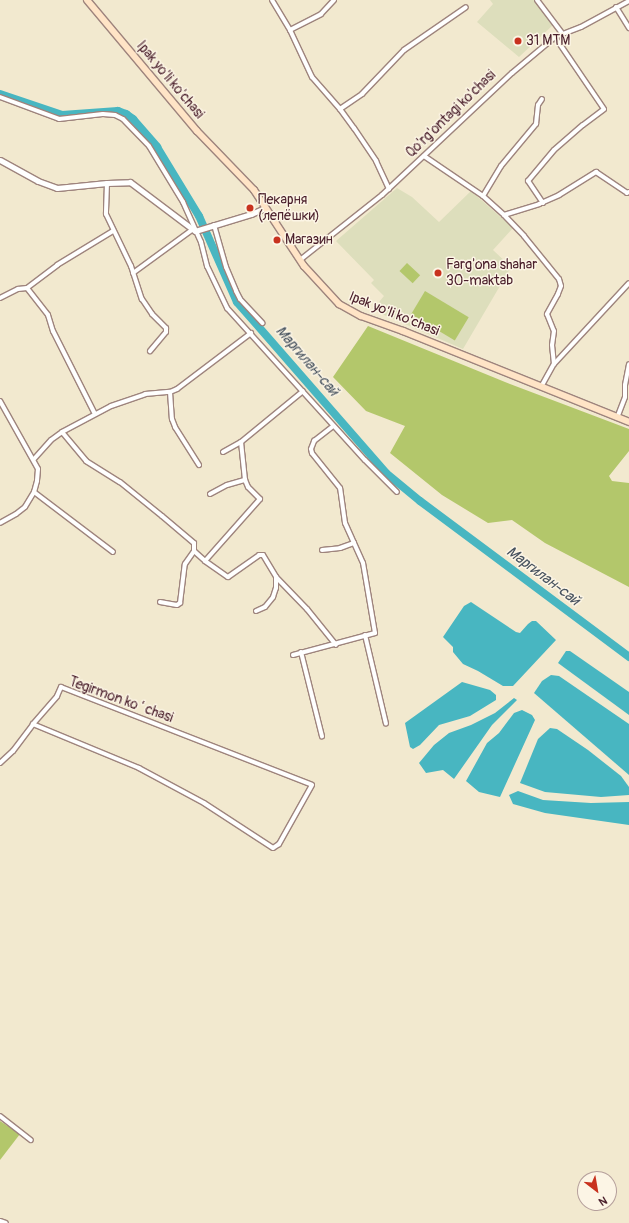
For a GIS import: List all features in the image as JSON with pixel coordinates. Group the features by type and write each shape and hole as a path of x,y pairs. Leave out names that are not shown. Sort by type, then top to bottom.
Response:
{"main road":[{"name":"Ipak yo'li ko'chasi","path":"87,0 202,136 254,190 300,260 314,278 339,304 350,310 629,422"}],"street":[{"path":"272,0 290,30 312,77 340,109 376,161 389,189"},
{"path":"290,30 321,14 334,0"},
{"path":"537,0 562,33"},
{"name":"Qo'rg'ontagi ko'chasi","path":"300,260 389,189 512,72 555,37 562,33 581,27 616,7 629,2"},
{"path":"340,109 362,94 404,50 466,7"},
{"path":"616,7 629,28"},
{"path":"543,202 528,181 554,150 604,109 555,37"},
{"path":"0,97 59,119 103,114 123,119 149,146 183,202 201,242 210,272 228,308 334,426 397,492"},
{"path":"483,196 501,166 536,124 538,106 542,99"},
{"path":"424,156 483,196 504,215 559,279 561,286 547,314 554,332 552,344 554,364"},
{"path":"0,160 38,181 57,188 130,182 195,230"},
{"path":"504,215 559,196 596,172 627,193 629,192"},
{"path":"106,183 106,214 113,231 133,273 142,299 152,314 166,328 166,332 150,351"},
{"path":"133,273 195,230 251,214 265,208"},
{"path":"214,225 226,267 236,291 240,299 262,323"},
{"path":"0,298 18,289 27,288 57,265 113,231"},
{"path":"541,387 554,364 629,283"},
{"path":"27,288 48,315 53,331 95,414"},
{"path":"34,459 51,440 62,432 95,414 129,398 145,394 170,392 251,333"},
{"path":"617,418 625,396 625,385 629,364"},
{"path":"223,452 241,442 303,391"},
{"path":"170,392 172,419 175,427 199,465"},
{"path":"0,401 34,459 38,469 38,481 26,507 0,523"},
{"path":"293,655 336,645 375,633 363,563 345,523 340,488 312,453 311,449 314,441 334,426"},
{"path":"62,432 86,461 120,482 194,543 194,551 185,564 180,603 177,605 160,602"},
{"path":"205,561 231,530 259,502 259,497 248,486 245,480 241,442"},
{"path":"210,494 227,485 245,480"},
{"path":"34,492 113,552"},
{"path":"322,550 340,548 354,543"},
{"path":"194,551 205,561 228,577 259,555 263,555 276,577 307,608 336,645"},
{"path":"256,611 265,607 273,597 276,588 276,577"},
{"path":"365,635 386,724"},
{"path":"301,652 322,736"},
{"name":"Tegirmon koʻchasi","path":"62,687 312,785 279,844 273,848 204,803 139,768 32,724 57,696 62,687"},
{"path":"0,763 13,751 32,724"},
{"path":"0,1116 31,1140"},
{"path":"0,1221 6,1223"}],"shaded area":[{"name":"31 MTM","path":"490,0 534,0 553,25 519,57 477,22 493,4"},
{"name":"Farg'ona shahar 30-maktab","path":"397,188 412,197 439,222 471,191 513,228 493,250 511,267 463,349 377,312 381,304 379,302 384,296 371,283 374,280 336,241"}],"green space":[{"path":"407,263 420,275 413,283 399,271"},
{"path":"425,291 469,317 455,340 411,314"},
{"path":"368,326 505,382 629,429 629,451 609,476 612,481 629,483 629,587 545,543 512,520 488,523 442,495 390,453 405,426 366,411 333,377"},
{"path":"0,1121 20,1134 0,1160"}],"water":[{"path":"471,602 516,632 520,633 532,621 536,621 556,640 513,686 503,686 463,664 453,652 453,647 443,637 464,606"},
{"path":"566,651 570,651 629,692 629,715 558,663"},
{"path":"551,675 559,676 629,724 629,775 534,693 542,681"},
{"path":"462,682 490,690 496,695 496,700 470,716 439,725 420,745 413,749 410,747 405,723"},
{"path":"514,698 517,700 492,725 454,779 443,770 426,773 419,763 434,745 449,733 471,725 495,713"},
{"path":"522,710 532,715 535,720 500,797 479,792 466,781 487,743 499,733 514,713"},
{"path":"550,728 557,729 588,750 621,776 629,787 629,795 601,797 545,792 520,783 538,739"},
{"path":"518,791 543,800 591,803 629,802 629,825 545,813 513,804 509,795"}],"waterway":[{"name":"Маргилан-сай","path":"0,94 62,115 118,111 133,119 157,147 199,216 237,302 386,473 420,501 629,657"}],"place":[{"name":"31 MTM","path":"518,41"},
{"name":"Пекарня (лепёшки)","path":"250,208"},
{"name":"Магазин","path":"277,240"},
{"name":"Farg'ona shahar 30-maktab","path":"438,273"}]}
